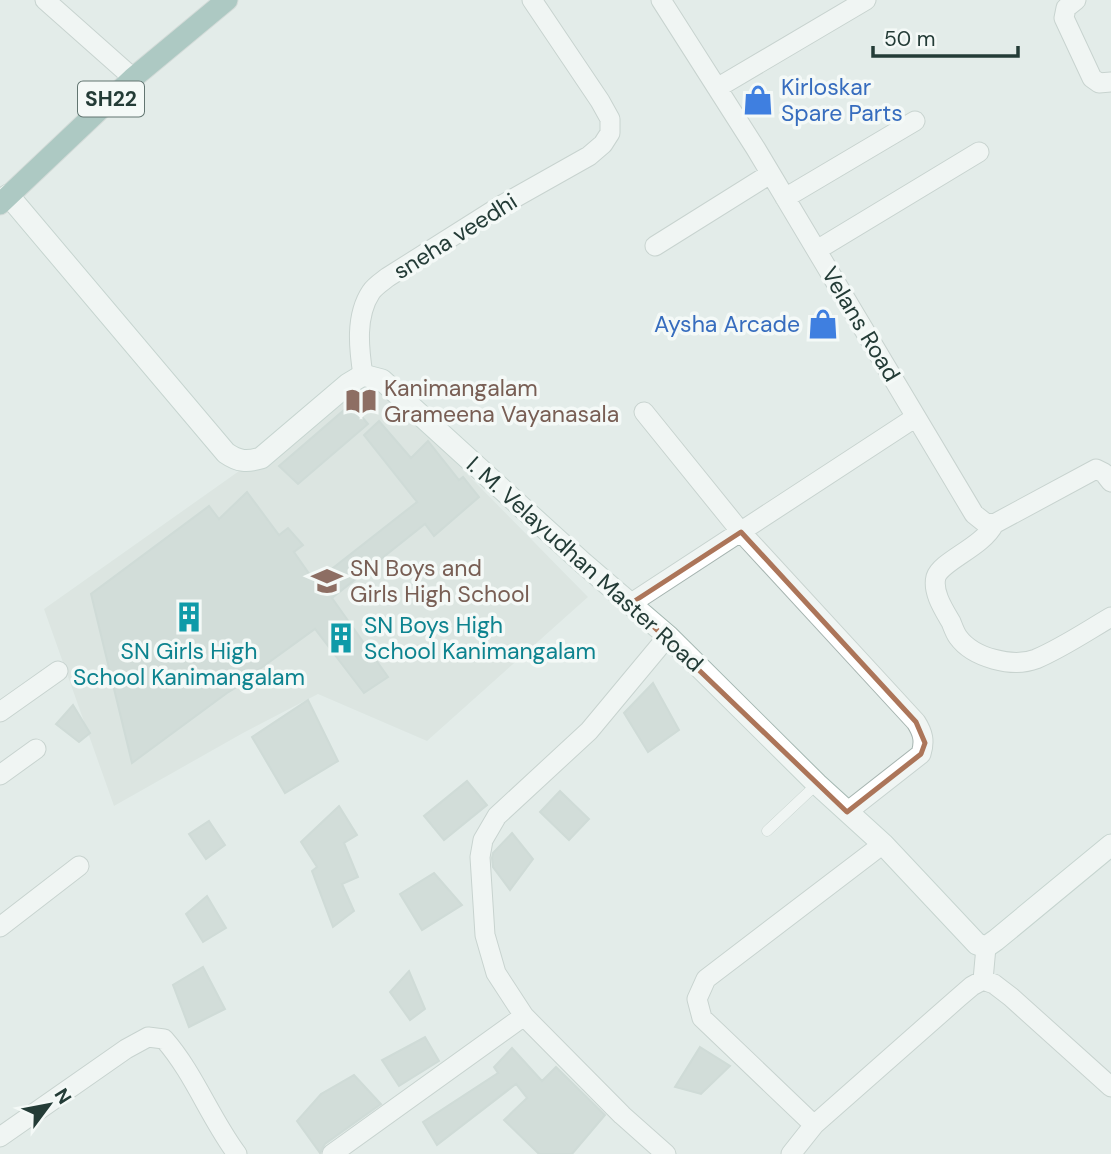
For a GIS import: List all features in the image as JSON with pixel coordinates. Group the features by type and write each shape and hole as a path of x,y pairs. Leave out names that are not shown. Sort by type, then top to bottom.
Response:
{"main road":[{"name":"SH22","path":"4,199 133,78 227,0"}],"street":[{"path":"45,0 133,78"},
{"name":"sneha veedhi","path":"363,375 358,344 364,310 371,292 388,277 502,205 589,156 603,144 610,133 610,119 600,101 532,0"},
{"path":"717,88 866,0"},
{"path":"1076,0 1066,8 1064,18 1092,78 1099,83 1111,82"},
{"name":"Velans Road","path":"666,2 974,514 984,523 995,524"},
{"path":"785,198 915,121"},
{"path":"817,250 979,152"},
{"path":"655,246 770,174"},
{"path":"4,199 226,453 237,461 261,458 348,384 363,375"},
{"name":"I. M. Velayudhan Master Road","path":"363,375 382,380 668,636 817,784 883,844 977,944 986,947"},
{"path":"645,412 741,532 922,731 925,743 921,754 847,811"},
{"path":"630,604 916,417"},
{"path":"1111,482 1104,472 1096,469 995,524 989,535 941,568 936,578 936,592 959,638 971,649 988,657 1015,663 1035,659 1111,617"},
{"path":"666,1154 622,1115 524,1016 496,973 485,935 480,857 483,840 497,816 589,731 668,636"},
{"path":"0,712 58,671"},
{"path":"0,775 36,749"},
{"path":"814,1125 702,1018 697,999 706,979 883,844"},
{"path":"791,1154 814,1125 958,998 983,980 986,947 1111,845"},
{"path":"0,927 79,866"},
{"path":"983,980 1011,996 1111,1087"},
{"path":"332,1154 524,1016"},
{"path":"2,1147 126,1049 148,1037 164,1039 175,1052 237,1154"}],"lane":[{"path":"767,831 817,784"}],"highlighted area":[{"path":"741,532 916,722 925,743 921,754 847,812 630,604"}],"shaded area":[{"name":"SN Boys and Girls High School","path":"372,377 588,597 427,741 318,694 114,806 44,609"}],"building":[{"path":"351,404 368,424 298,484 279,466"},
{"path":"379,421 411,458 428,441 459,480 463,477 479,497 434,536 425,524 332,598 388,677 364,693 315,629 257,671 258,674 227,693 132,763 91,594 209,506 219,519 247,492 279,535 288,528 303,545 294,552 315,582 417,502 364,435"},
{"path":"653,683 679,730 648,752 624,713"},
{"path":"308,700 338,761 285,793 252,737"},
{"path":"73,705 90,733 79,742 56,724"},
{"path":"467,781 487,805 444,840 424,816"},
{"path":"560,791 589,819 569,840 540,812"},
{"path":"339,806 357,835 344,843 358,877 342,884 354,911 333,927 312,871 317,867 301,842"},
{"path":"209,821 225,845 206,859 189,834"},
{"path":"512,833 533,859 510,890 493,867 492,858 493,853"},
{"path":"434,873 462,905 422,930 400,894"},
{"path":"207,896 226,928 203,942 186,914"},
{"path":"203,967 225,1009 189,1027 173,985"},
{"path":"409,971 425,1009 410,1020 390,992"},
{"path":"425,1037 439,1061 399,1086 382,1060"},
{"path":"700,1047 730,1066 701,1094 675,1087"},
{"path":"512,1048 542,1081 556,1067 605,1115 572,1154 539,1154 504,1120 527,1098 516,1084 437,1145 423,1122 498,1073 494,1067"},
{"path":"354,1075 381,1104 325,1144 320,1153 297,1121 321,1094"}],"place":[{"name":"Kirloskar Spare Parts","path":"758,100"},
{"name":"Aysha Arcade","path":"823,324"},
{"name":"Kanimangalam Grameena Vayanasala","path":"361,401"},
{"name":"SN Boys and Girls High School","path":"327,581"},
{"name":"SN Girls High School Kanimangalam","path":"189,617"},
{"name":"SN Boys High School Kanimangalam","path":"341,638"}]}
